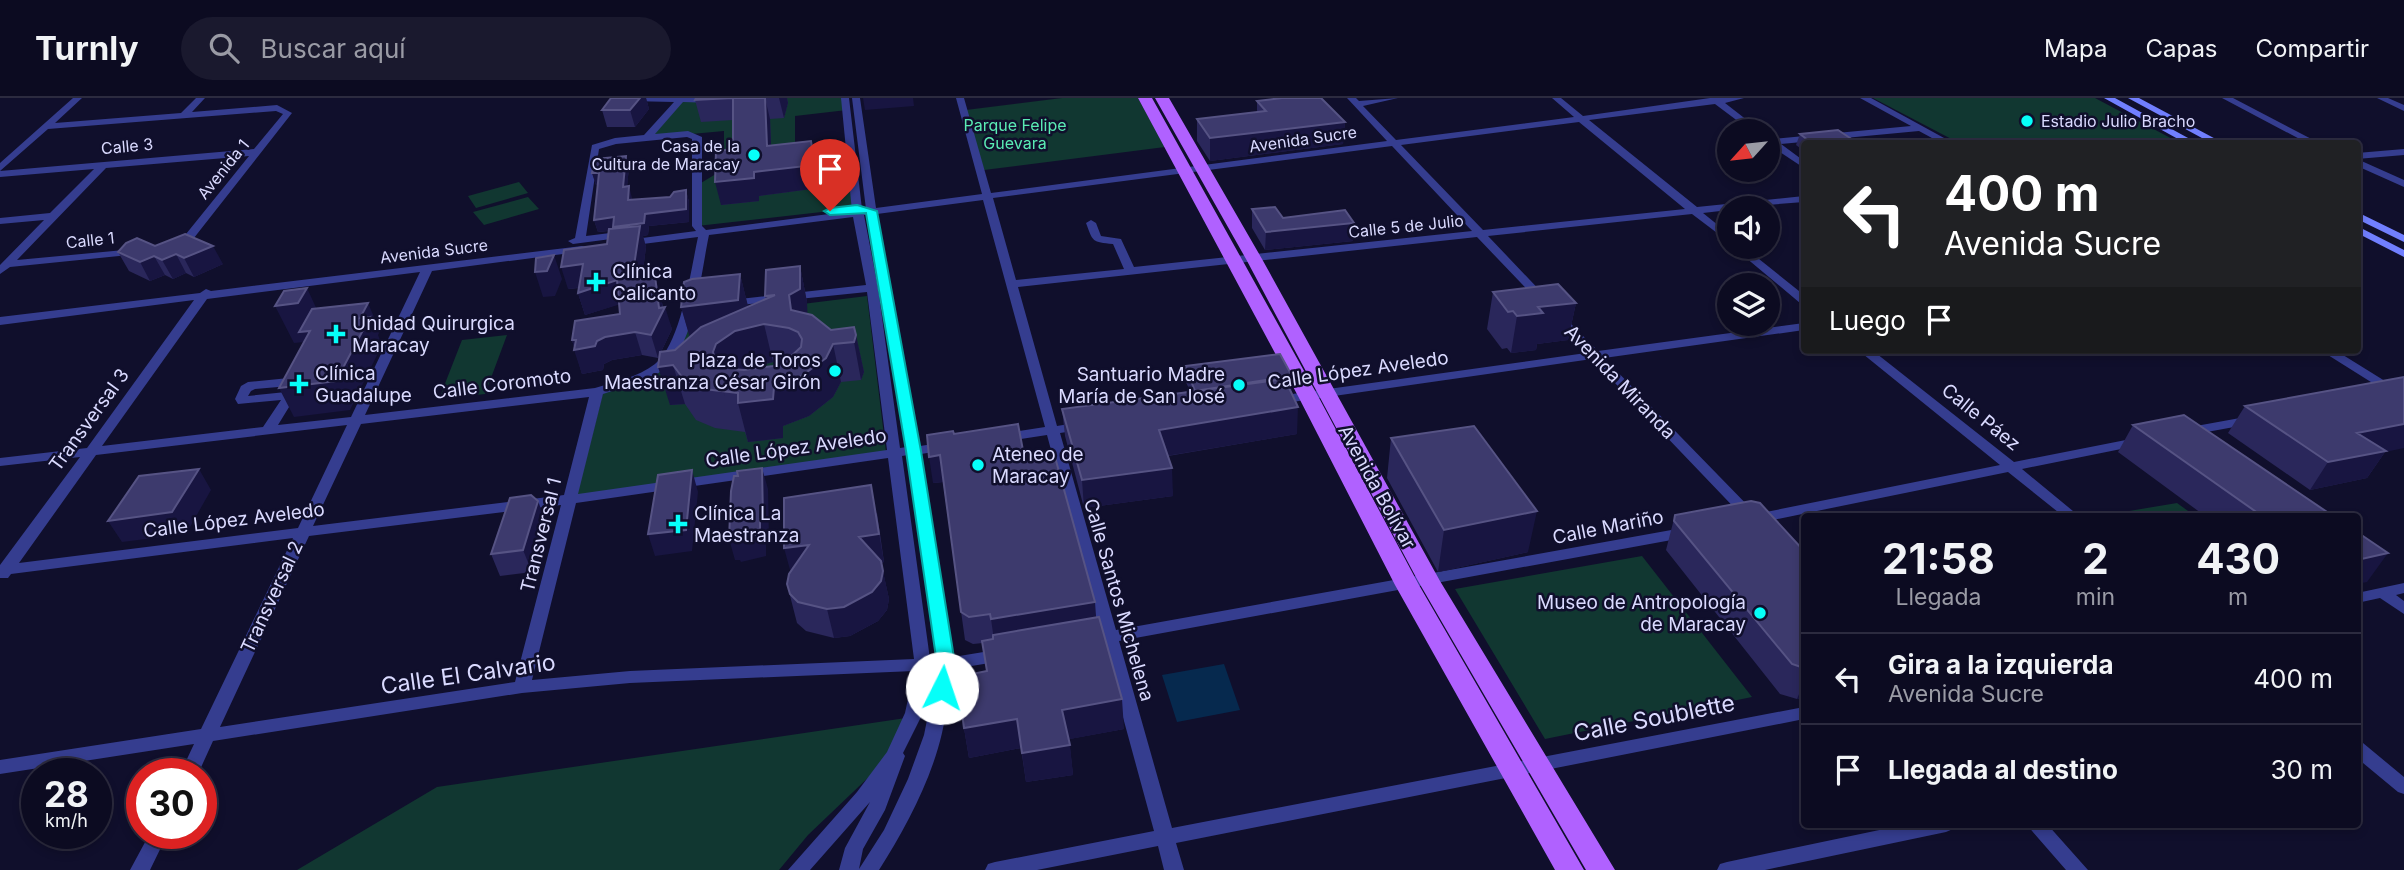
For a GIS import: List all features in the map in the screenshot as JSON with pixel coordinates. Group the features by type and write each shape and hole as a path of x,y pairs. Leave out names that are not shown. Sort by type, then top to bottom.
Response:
{"main road":[{"name":"Avenida Bolívar","path":"1145,98 1183,172 1243,260"},
{"name":"Avenida Bolívar","path":"1162,98 1202,169 1243,260 1418,583 1525,767 1601,870"},
{"name":"Avenida Bolívar","path":"1525,767 1570,870"}],"street":[{"path":"0,168 78,98"},
{"path":"45,127 184,115 201,98"},
{"path":"629,98 723,100"},
{"path":"845,98 923,665 914,712 887,785 853,848 849,870"},
{"path":"856,98 862,211 914,451 946,664 933,735 917,779 891,835 868,870"},
{"name":"Calle Santos Michelena","path":"960,98 1174,870"},
{"path":"1354,101 1394,98"},
{"path":"1556,98 1717,229"},
{"name":"Avenida Sucre","path":"0,312 428,268 700,230 1183,172 1715,99 1740,98"},
{"path":"1864,98 1944,140"},
{"path":"2108,98 2187,140"},
{"path":"2132,98 2213,140"},
{"path":"2226,98 2309,140"},
{"path":"2381,98 2404,108"},
{"path":"580,240 595,147 615,141 647,138 682,99"},
{"path":"1715,99 1742,119"},
{"name":"Avenida Miranda","path":"1354,101 1752,523 2010,467"},
{"name":"Avenida 1","path":"176,245 186,241 288,113 277,108 184,115"},
{"path":"1780,139 1922,128"},
{"name":"Calle Coromoto","path":"0,462 597,392 641,376 674,353 687,308 700,230 696,137 688,134 647,138"},
{"path":"1780,147 1801,163"},
{"name":"Calle 3","path":"0,174 257,152"},
{"path":"2361,156 2404,152"},
{"path":"4,268 104,164"},
{"path":"2361,164 2404,184"},
{"name":"Calle 5 de Julio","path":"1011,284 1801,198"},
{"path":"0,221 53,216"},
{"path":"2361,217 2403,238"},
{"path":"1091,223 1097,239 1117,241 1130,272"},
{"name":"Avenida Sucre","path":"0,321 580,240 700,230"},
{"path":"2361,231 2404,254"},
{"name":"Calle 1","path":"4,268 155,250 176,245"},
{"path":"1753,259 1801,299"},
{"name":"Transversal 2","path":"197,758 428,268"},
{"path":"713,305 872,288"},
{"name":"Transversal 3","path":"2,573 206,291"},
{"path":"687,308 700,306"},
{"name":"Calle López Aveledo","path":"1268,402 1801,326"},
{"name":"Calle Páez","path":"1869,354 2068,513"},
{"path":"2333,354 2401,393"},
{"name":"Transversal 1","path":"522,687 597,392"},
{"path":"2373,398 2401,393"},
{"path":"267,432 291,395"},
{"path":"2010,467 2268,417"},
{"path":"989,440 1093,425"},
{"name":"Calle López Aveledo","path":"2,573 303,531 570,499 964,443"},
{"name":"Calle Mariño","path":"1069,644 1418,583 1699,529"},
{"path":"2361,597 2404,589"},
{"path":"2382,593 2404,609"},
{"path":"946,664 1014,653"},
{"name":"Calle El Calvario","path":"0,767 522,687 630,677 946,664"},
{"name":"Calle Soublette","path":"995,870 1801,714"},
{"path":"798,870 873,783 900,744"},
{"path":"2361,751 2404,787"},
{"path":"1727,870 1927,828"},
{"path":"2039,828 2078,870"},
{"path":"810,870 818,848"},
{"path":"140,870 151,849"}],"green space":[{"path":"614,98 845,98 847,110 795,116 795,163 851,158 857,208 697,226 696,186 724,169 724,131 648,138 678,101"},
{"name":"Parque Felipe Guevara","path":"1062,98 1138,98 1165,147 984,170 966,110"},
{"name":"Estadio Julio Bracho","path":"1873,98 2095,98 2174,140 1953,140"},
{"path":"519,182 528,193 476,208 468,196"},
{"path":"528,197 539,209 484,225 473,212"},
{"path":"867,296 886,452 577,495 603,393 666,366 689,318"},
{"path":"507,335 485,394 439,399 462,340"},
{"path":"2177,503 2191,513 2117,513"},
{"path":"1642,556 1752,697 1545,739 1455,589"},
{"path":"906,718 896,751 808,835 779,870 297,870 437,787"}],"water":[{"path":"1224,664 1240,710 1177,722 1162,675"}],"building":[{"path":"611,98 640,98 630,110 602,110"},
{"path":"696,98 733,98 695,100"},
{"path":"733,98 765,98 767,146 811,141 815,165 754,172 754,178 715,182 716,151 733,149"},
{"path":"1321,98 1345,122 1210,138 1197,119 1266,111 1257,101"},
{"path":"1838,130 1853,140 1808,140 1800,134"},
{"path":"626,156 623,187 629,186 628,200 670,197 674,192 686,190 686,209 645,214 644,223 613,227 614,217 594,220 599,173 592,173 595,159"},
{"path":"1275,207 1283,218 1345,210 1354,223 1266,232 1252,209"},
{"path":"640,226 632,279 655,276 659,308 665,307 651,335 635,332 605,337 597,341 595,346 574,350 576,340 572,340 575,321 620,314 617,280 578,293 583,264 561,267 564,250 607,244 609,229"},
{"path":"185,234 213,246 184,258 176,254 162,260 154,256 140,262 118,252 126,243 137,238 155,246"},
{"path":"554,255 547,271 535,272 536,258"},
{"path":"800,266 800,289 789,295 791,310 812,315 831,330 854,327 854,342 833,344 826,358 800,377 774,387 773,399 738,403 738,393 704,389 685,381 673,365 658,367 660,352 675,350 701,327 775,295 765,296 766,270","holes":["764,324 798,332 802,339 801,347 786,361 773,366 744,370 731,369 715,359 713,352 716,344 735,331"]},
{"path":"740,274 738,300 681,307 684,282"},
{"path":"1558,284 1576,303 1538,307 1543,313 1517,316 1513,311 1508,312 1493,292"},
{"path":"307,288 298,303 275,306 284,291"},
{"path":"368,303 360,318 370,317 336,381 279,388 310,331 299,332 312,309"},
{"path":"1280,354 1292,376 1195,391 1185,366"},
{"path":"2404,377 2404,424 2357,433 2386,451 2328,462 2245,406"},
{"path":"1285,379 1298,407 1159,430 1172,468 1082,480 1062,409"},
{"path":"2184,415 2329,513 2258,513 2133,425"},
{"path":"1018,424 1025,461 1055,457 1095,602 991,619 990,614 969,617 961,612 940,455 929,457 927,435 953,431 954,434"},
{"path":"1474,426 1537,511 1444,530 1391,438"},
{"path":"762,468 763,519 760,519 760,534 729,539 734,476 738,476 737,471"},
{"path":"199,469 172,512 108,521 139,476"},
{"path":"692,470 686,530 648,534 658,475"},
{"path":"871,485 879,534 859,537 881,561 881,581 872,592 844,607 827,609 798,602 790,594 787,584 789,574 809,545 784,548 784,498"},
{"path":"531,495 538,501 523,550 491,554 510,498"},
{"path":"1751,501 1760,503 1801,548 1801,667 1792,664 1674,521 1675,515"},
{"path":"2361,535 2388,553 2361,559"},
{"path":"1099,617 1122,699 1062,710 1070,745 1022,753 1017,719 964,728 957,677 987,671 982,641 993,639 993,635"}],"place":[{"name":"Estadio Julio Bracho","path":"2027,121"},
{"name":"Casa de la Cultura de Maracay","path":"754,155"},
{"name":"Clínica Calicanto","path":"596,282"},
{"name":"Unidad Quirurgica Maracay","path":"336,334"},
{"name":"Plaza de Toros Maestranza César Girón","path":"835,371"},
{"name":"Clínica Guadalupe","path":"299,384"},
{"name":"Santuario Madre María de San José","path":"1239,385"},
{"name":"Ateneo de Maracay","path":"978,465"},
{"name":"Clínica La Maestranza","path":"678,524"},
{"name":"Museo de Antropología de Maracay","path":"1760,613"}],"route":[{"path":"830,211 857,208 871,211 914,451 946,664 942,688"}]}
